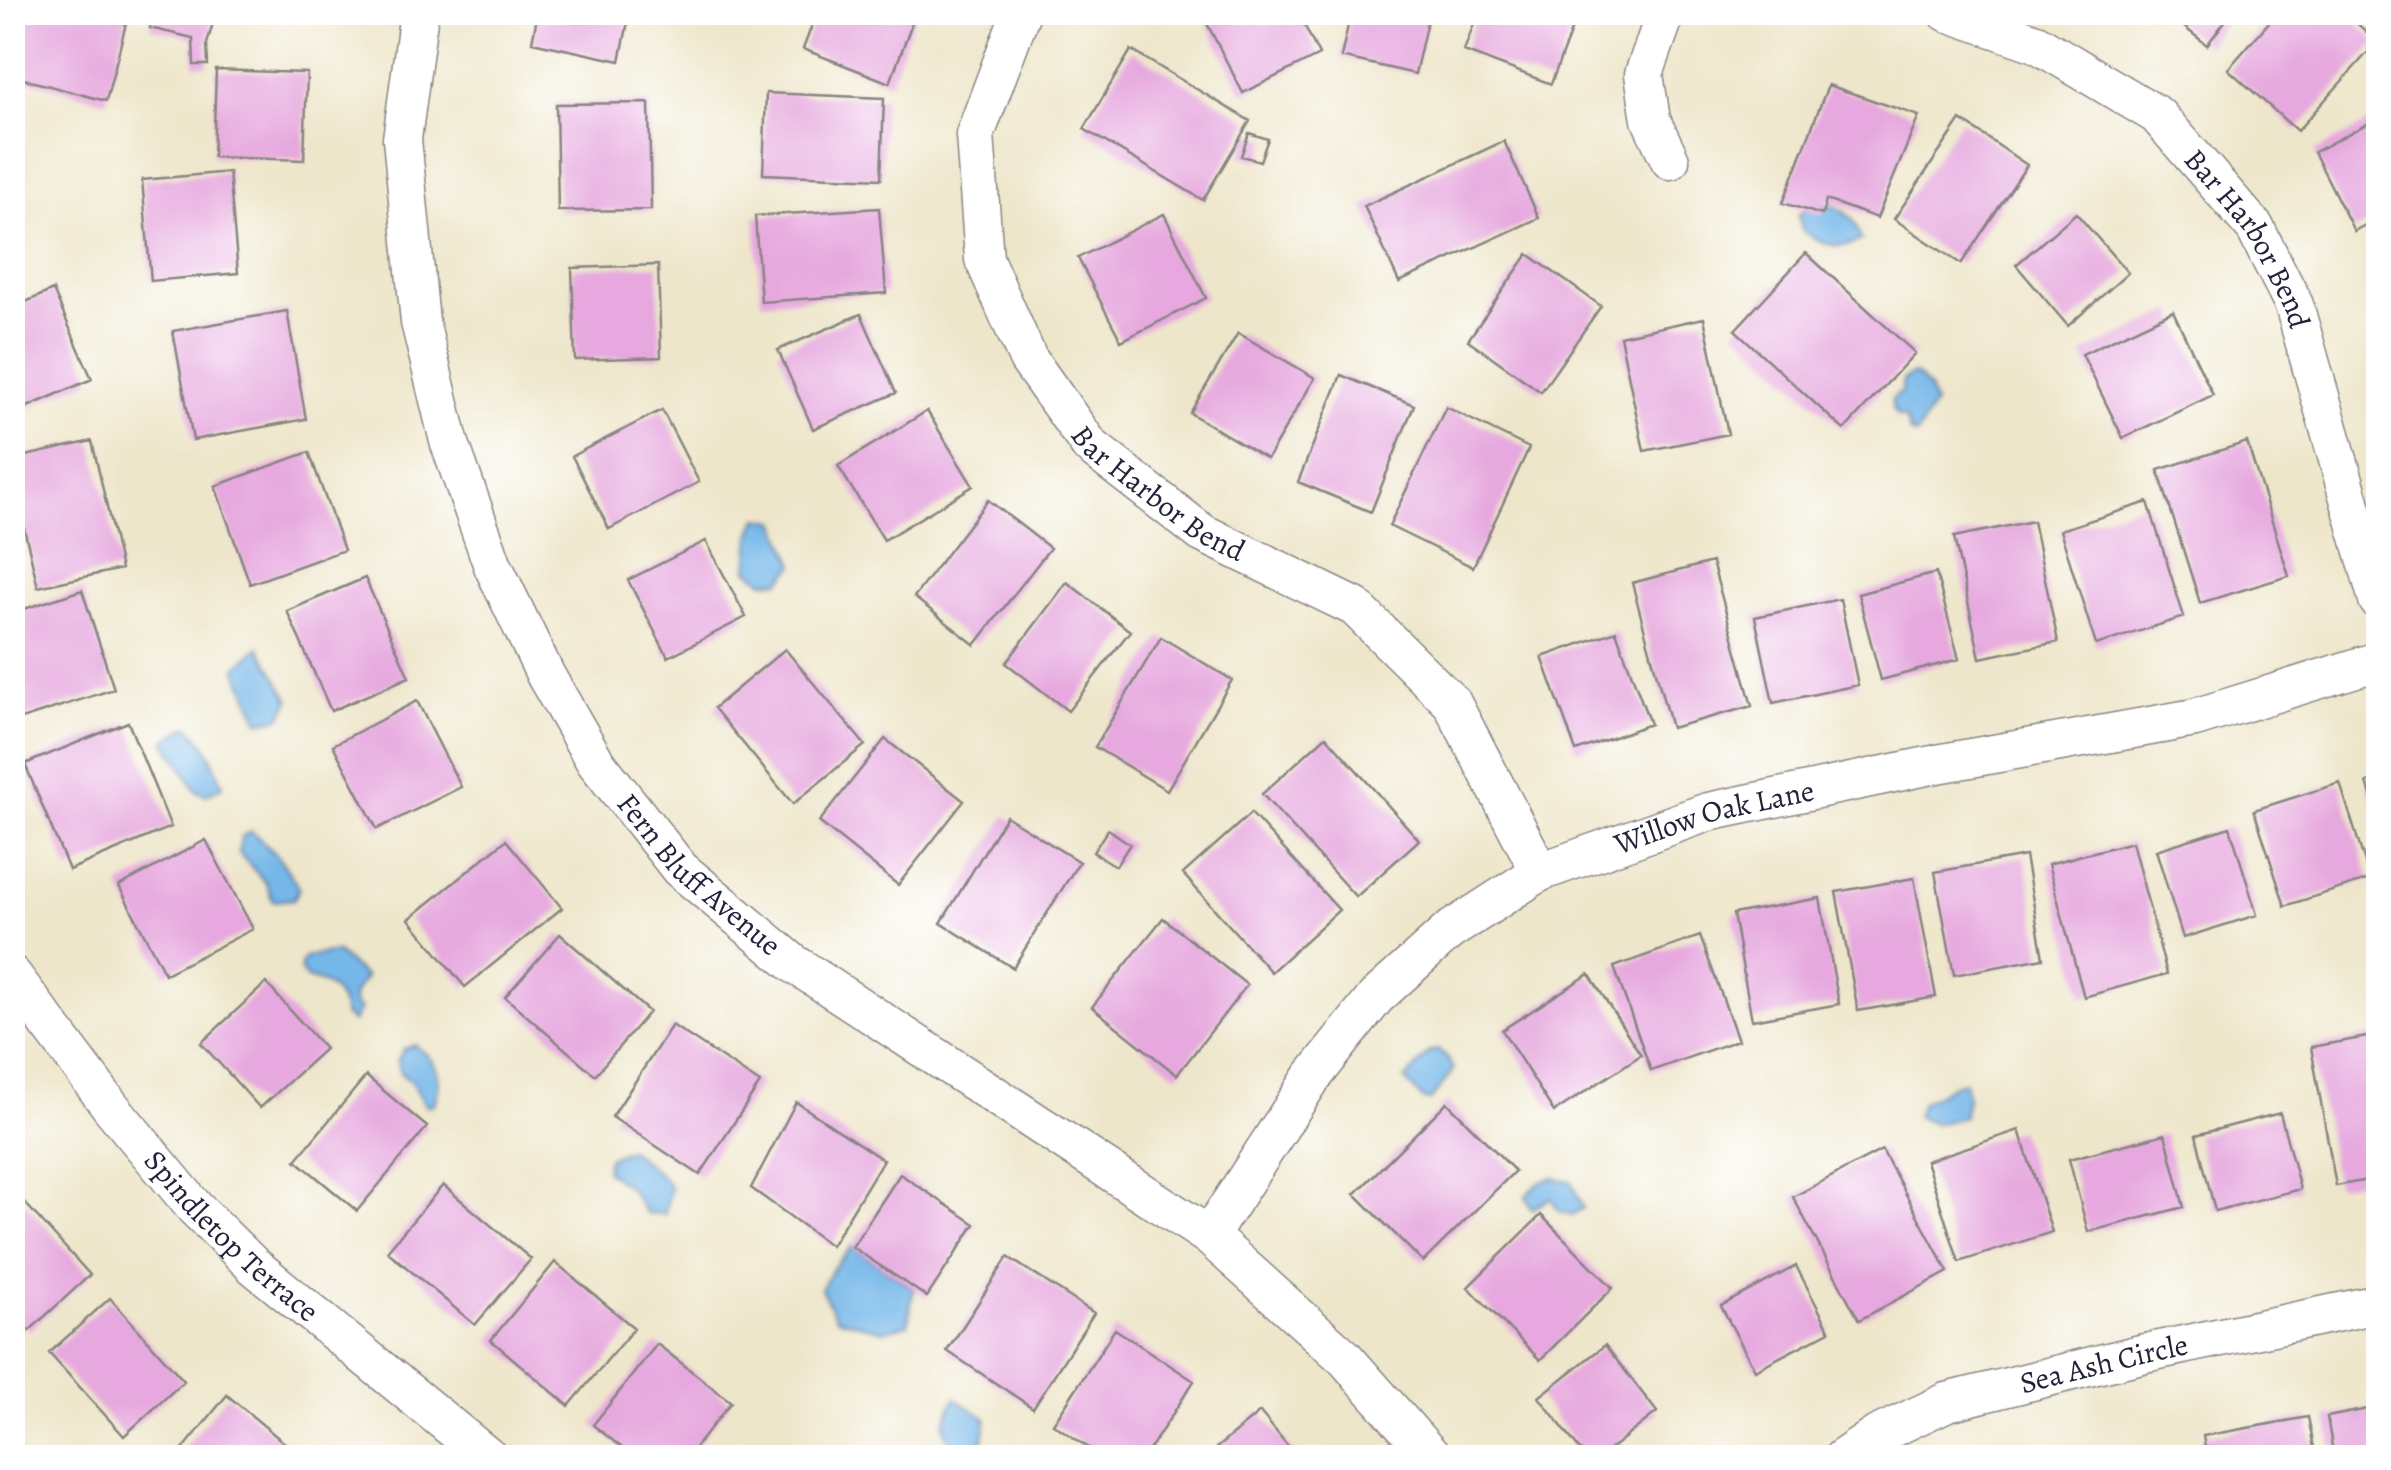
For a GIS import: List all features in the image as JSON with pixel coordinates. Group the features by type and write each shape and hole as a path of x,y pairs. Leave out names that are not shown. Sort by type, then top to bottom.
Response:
{"street":[{"name":"Fern Bluff Avenue","path":"419,12 402,139 420,322 450,442 493,566 546,676 596,761 680,869 793,963 1210,1236 1344,1358 1433,1458"},
{"name":"Bar Harbor Bend","path":"1021,12 975,135 984,259 1028,359 1090,446 1202,533 1355,607 1452,702 1540,872"},
{"path":"1666,12 1644,74 1651,120 1670,160"},
{"name":"Bar Harbor Bend","path":"1948,12 2036,43 2157,115 2255,228 2294,306 2378,600"},
{"name":"Willow Oak Lane","path":"1210,1236 1311,1080 1376,997 1449,931 1540,872 1708,812 1937,764 2194,718 2378,661"},
{"name":"Spindletop Terrace","path":"12,975 111,1107 195,1208 254,1266 490,1458"},
{"name":"Sea Ash Circle","path":"1843,1458 1877,1435 1947,1402 2145,1353 2378,1304"}],"water":[{"path":"1829,205 1851,218 1861,240 1831,245 1803,231 1798,215 1810,207"},
{"path":"1911,375 1929,389 1934,405 1916,435 1910,433 1905,417 1898,416 1892,408 1892,399 1901,392 1903,380"},
{"path":"758,518 776,521 795,565 780,581 764,581 748,570 751,535"},
{"path":"259,647 290,700 281,717 260,722 236,668"},
{"path":"189,726 207,747 223,786 205,795 196,790 165,741"},
{"path":"251,831 278,856 299,888 294,899 273,901 266,883 239,853 241,837"},
{"path":"336,952 365,977 353,995 360,1009 353,1022 344,1015 332,990 308,979 301,971 306,957"},
{"path":"415,1045 437,1071 434,1104 426,1106 412,1082 400,1073 397,1061 404,1049"},
{"path":"1438,1050 1453,1070 1430,1101 1405,1080 1430,1051"},
{"path":"1965,1082 1963,1117 1936,1124 1916,1116 1922,1102"},
{"path":"629,1149 664,1178 670,1188 665,1214 646,1213 629,1188 606,1171 608,1158"},
{"path":"1552,1178 1571,1181 1583,1208 1572,1215 1559,1211 1551,1198 1532,1209 1526,1196 1539,1183"},
{"path":"852,1247 913,1288 908,1324 884,1331 836,1318 821,1289"},
{"path":"955,1398 987,1419 979,1457 953,1457 944,1424"}],"building":[{"path":"12,12 129,12 106,101 12,76"},
{"path":"154,12 216,12 207,44 208,65 194,65 193,38 150,28"},
{"path":"538,12 630,12 620,61 532,42"},
{"path":"817,12 916,12 890,83 803,49"},
{"path":"1201,12 1298,12 1319,55 1243,93"},
{"path":"1351,12 1429,12 1415,74 1341,57"},
{"path":"1478,12 1578,12 1551,84 1464,51"},
{"path":"2165,12 2232,12 2207,45"},
{"path":"2278,12 2345,12 2377,42 2297,131 2228,69"},
{"path":"1131,50 1250,121 1203,200 1084,129"},
{"path":"216,70 307,73 304,160 213,157"},
{"path":"1828,85 1919,116 1877,218 1826,200 1822,215 1783,203"},
{"path":"766,93 884,98 881,179 763,174"},
{"path":"649,103 651,210 558,211 556,104"},
{"path":"2378,118 2378,218 2354,231 2314,152"},
{"path":"1961,120 2027,165 1961,264 1894,219"},
{"path":"1249,133 1268,139 1260,161 1241,156"},
{"path":"1504,141 1539,218 1399,282 1364,206"},
{"path":"229,172 238,273 151,281 142,180"},
{"path":"879,208 886,293 761,302 755,216"},
{"path":"2076,213 2128,273 2068,326 2016,265"},
{"path":"1164,214 1206,298 1121,341 1078,258"},
{"path":"1806,253 1915,353 1844,430 1735,330"},
{"path":"1528,254 1601,306 1541,392 1468,340"},
{"path":"658,265 661,357 575,360 572,268"},
{"path":"53,290 92,379 18,411 12,398 12,308"},
{"path":"287,311 306,419 193,440 173,331"},
{"path":"2173,311 2213,395 2123,438 2082,354"},
{"path":"861,314 896,393 813,429 778,350"},
{"path":"1704,318 1728,434 1644,451 1620,336"},
{"path":"1238,333 1315,378 1267,459 1190,413"},
{"path":"1341,375 1414,405 1371,512 1298,482"},
{"path":"1446,407 1529,448 1473,567 1389,526"},
{"path":"662,410 699,482 609,529 572,456"},
{"path":"927,411 973,486 884,540 838,466"},
{"path":"92,441 121,569 38,587 12,477 12,459"},
{"path":"2247,442 2289,576 2200,603 2158,470"},
{"path":"309,452 344,550 250,584 215,486"},
{"path":"988,500 1050,548 975,645 914,597"},
{"path":"2148,502 2184,617 2096,645 2060,530"},
{"path":"2033,521 2058,642 1980,658 1954,537"},
{"path":"706,541 746,617 668,657 628,580"},
{"path":"1712,562 1752,706 1671,728 1632,583"},
{"path":"1936,573 1959,659 1881,680 1858,594"},
{"path":"365,578 409,677 331,711 287,611"},
{"path":"1067,582 1130,631 1068,711 1006,663"},
{"path":"82,590 114,689 12,722 12,613"},
{"path":"1840,599 1858,685 1773,703 1755,617"},
{"path":"1616,631 1650,724 1576,751 1542,657"},
{"path":"1161,637 1232,680 1167,790 1095,747"},
{"path":"785,649 865,745 793,804 714,708"},
{"path":"417,701 461,787 377,829 333,745"},
{"path":"128,722 171,827 69,870 25,764"},
{"path":"1326,736 1419,840 1356,897 1262,794"},
{"path":"885,739 964,801 898,885 819,822"},
{"path":"2378,779 2378,815 2367,783"},
{"path":"2340,783 2370,879 2285,906 2254,810"},
{"path":"1251,813 1339,910 1271,972 1183,874"},
{"path":"1006,816 1079,862 1013,968 941,923"},
{"path":"2230,827 2257,915 2183,938 2156,850"},
{"path":"1108,829 1130,844 1116,866 1093,852"},
{"path":"206,840 253,929 165,974 119,886"},
{"path":"506,840 562,908 465,987 409,919"},
{"path":"2132,842 2167,974 2084,997 2048,864"},
{"path":"2025,856 2043,958 1954,975 1935,872"},
{"path":"1914,878 1936,997 1858,1011 1836,892"},
{"path":"1820,898 1839,1004 1752,1020 1733,914"},
{"path":"1163,918 1247,985 1177,1075 1092,1007"},
{"path":"560,934 649,1012 595,1075 505,997"},
{"path":"1700,936 1738,1040 1651,1071 1614,967"},
{"path":"1589,974 1641,1055 1554,1112 1502,1030"},
{"path":"266,983 325,1049 260,1108 201,1043"},
{"path":"672,1025 760,1083 700,1175 612,1117"},
{"path":"2378,1035 2378,1178 2336,1186 2311,1047"},
{"path":"366,1076 427,1127 357,1211 296,1160"},
{"path":"796,1102 883,1160 831,1246 751,1188"},
{"path":"1447,1102 1515,1171 1423,1262 1355,1194"},
{"path":"2280,1113 2300,1189 2215,1211 2196,1135"},
{"path":"2019,1130 2052,1232 1959,1262 1926,1161"},
{"path":"2165,1134 2184,1207 2088,1232 2069,1159"},
{"path":"1882,1150 1948,1272 1859,1320 1793,1197"},
{"path":"900,1174 975,1224 927,1297 852,1247"},
{"path":"443,1185 531,1259 475,1325 387,1251"},
{"path":"16,1193 90,1275 29,1331 12,1312 12,1196"},
{"path":"1541,1215 1613,1288 1540,1360 1468,1287"},
{"path":"1008,1257 1094,1313 1033,1408 947,1351"},
{"path":"555,1262 634,1328 569,1406 491,1340"},
{"path":"1796,1266 1830,1331 1755,1370 1721,1306"},
{"path":"110,1298 184,1381 124,1436 49,1353"},
{"path":"1115,1329 1194,1381 1144,1458 1104,1458 1053,1424"},
{"path":"657,1344 731,1402 687,1458 635,1458 593,1425"},
{"path":"1605,1345 1657,1412 1599,1458 1586,1458 1539,1397"},
{"path":"227,1395 294,1451 288,1458 176,1458"},
{"path":"2378,1407 2378,1458 2334,1458 2327,1417"},
{"path":"1260,1412 1298,1458 1204,1458"},
{"path":"2308,1417 2316,1458 2207,1458 2203,1436"}]}
